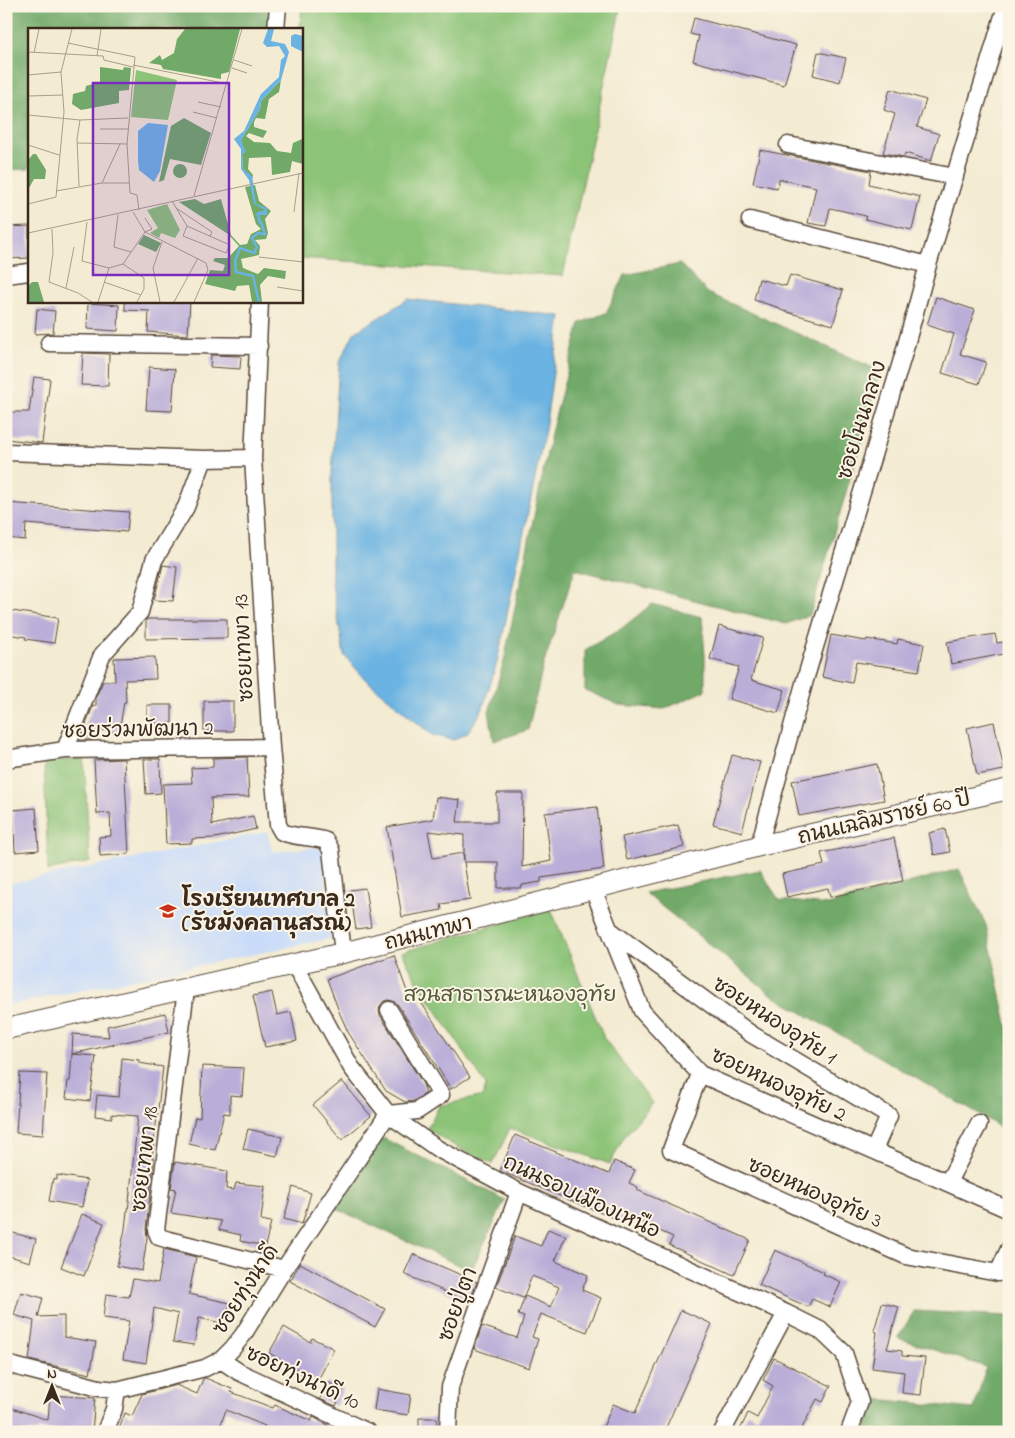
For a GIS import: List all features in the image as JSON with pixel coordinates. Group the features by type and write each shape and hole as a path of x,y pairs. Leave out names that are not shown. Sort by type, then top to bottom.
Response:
{"street":[{"path":"276,28 278,6"},
{"name":"ซอยโนนกลาง","path":"759,846 805,680 1006,6"},
{"path":"788,145 955,177"},
{"path":"750,220 928,265"},
{"path":"6,275 28,272"},
{"name":"ซอยเทพา 13","path":"260,302 254,458 270,748 278,825 282,832 290,836 318,838 326,841 331,850 343,953"},
{"path":"49,343 259,346"},
{"path":"6,452 204,459 254,458"},
{"path":"65,750 102,655 140,612 154,560 186,507 204,459"},
{"name":"ซอยร่วมพัฒนา 2","path":"6,758 65,750 270,748"},
{"name":"ถนนเฉลิมราชย์ 60 ปี","path":"759,846 1009,789"},
{"name":"ถนนเทพา","path":"6,1029 343,953 759,846"},
{"name":"ซอยหนองอุทัย 2","path":"593,889 642,1011 700,1074 1009,1210"},
{"name":"ซอยหนองอุทัย 1","path":"611,931 751,1034 889,1116 874,1150"},
{"name":"ถนนรอบเมืองเหนือ","path":"294,964 352,1067 388,1114 438,1149 519,1192 786,1312 820,1330 844,1353 860,1402 848,1432"},
{"name":"ซอยเทพา 18","path":"186,989 156,1230 159,1236 169,1240 284,1269"},
{"path":"388,1114 417,1111 441,1095 389,1010"},
{"name":"ซอยหนองอุทัย 3","path":"700,1074 671,1150 906,1256 998,1273 1009,1249"},
{"name":"ซอยทุ่งนาดี","path":"117,1390 205,1368 221,1360 232,1349 388,1114"},
{"path":"948,1182 979,1124"},
{"name":"ซอยปู่ตา","path":"448,1432 450,1387 519,1192"},
{"path":"722,1432 786,1312"},
{"name":"ซอยทุ่งนาดี 10","path":"221,1360 239,1372 368,1432"},
{"path":"6,1364 99,1388 117,1390 114,1409 105,1432"}],"shaded area":[{"name":"โรงเรียนเทศบาล 2 (รัชมังคลานุสรณ์)","path":"267,832 273,852 316,847 323,850 332,938 6,1006 6,884"}],"green space":[{"path":"6,6 271,6 270,28 28,28 28,169 6,170"},
{"path":"302,6 621,6 563,276 302,258 302,28 300,28"},
{"path":"680,264 708,293 880,371 810,615 786,624 575,569 543,666 528,730 494,741 489,712 504,661 552,429 580,323 606,313 625,275"},
{"path":"652,604 702,617 705,691 664,709 619,705 585,690 585,650 622,628"},
{"path":"84,759 90,862 48,871 44,761"},
{"path":"959,869 986,925 1009,1033 1009,1132 775,997 645,893 760,870 779,900 828,905"},
{"name":"สวนสาธารณะหนองอุทัย","path":"551,909 604,1038 652,1103 624,1137 610,1164 510,1128 493,1164 460,1149 427,1129 439,1106 483,1096 486,1085 418,983 402,952"},
{"path":"383,1138 505,1200 471,1271 335,1208"},
{"path":"914,1311 1009,1315 1009,1432 865,1432 876,1399 974,1409 986,1367 898,1338"}],"water":[{"path":"408,299 561,316 545,430 497,663 481,713 467,733 454,740 432,735 365,679 344,655 332,583 332,473 339,363 354,333"}],"building":[{"path":"694,18 796,45 784,85 693,61 699,36 690,34"},
{"path":"818,52 846,58 840,82 813,75"},
{"path":"890,89 926,100 917,127 939,134 931,161 905,153 904,157 883,153 895,114 884,110"},
{"path":"760,150 871,171 869,184 920,197 912,230 865,219 866,216 830,208 826,226 808,223 816,187 779,179 777,188 753,183"},
{"path":"28,226 28,258 6,259 6,227"},
{"path":"790,275 843,290 833,325 780,310 780,308 754,300 759,279 786,286"},
{"path":"936,297 975,310 960,354 986,362 979,384 942,373 954,334 927,325"},
{"path":"125,302 190,302 188,335 148,332 149,311 125,310"},
{"path":"88,303 119,305 118,331 87,329"},
{"path":"37,309 55,311 53,333 35,334"},
{"path":"83,353 109,354 108,386 81,385"},
{"path":"211,355 241,356 240,369 210,367"},
{"path":"149,367 175,369 172,411 146,410"},
{"path":"34,377 50,379 42,443 6,439 6,412 29,412"},
{"path":"6,503 129,512 127,532 26,524 25,540 6,538"},
{"path":"163,565 177,567 173,601 154,600"},
{"path":"6,610 58,618 54,643 6,634"},
{"path":"147,619 227,619 227,638 146,639"},
{"path":"719,626 763,638 751,680 785,690 778,713 729,699 739,667 710,659"},
{"path":"995,634 997,643 1009,641 1009,653 951,664 947,642"},
{"path":"831,635 897,644 898,639 924,644 919,671 856,662 852,683 822,677"},
{"path":"155,657 156,679 125,680 126,702 124,702 119,733 98,729 95,740 80,740 93,706 96,706 96,697 103,681 115,681 114,658"},
{"path":"204,701 233,701 233,731 204,731"},
{"path":"147,705 172,705 172,723 147,723"},
{"path":"994,722 1004,770 977,775 967,728"},
{"path":"732,755 760,762 742,832 713,824"},
{"path":"247,757 249,797 211,798 212,825 253,816 256,829 215,838 192,839 192,843 166,844 163,784 192,783 191,768 213,767 213,758"},
{"path":"124,759 129,854 100,856 99,837 111,836 110,813 97,814 94,760"},
{"path":"144,759 160,759 161,793 146,794"},
{"path":"877,764 884,800 799,816 792,781"},
{"path":"497,793 523,793 522,867 551,861 545,813 597,807 604,869 541,878 541,882 522,885 522,888 498,888 498,862 464,862 470,900 441,904 442,910 402,917 387,827 433,819 436,797 460,800 457,822 497,822","holes":["428,831 464,835 464,862 463,853 433,858"]},
{"path":"36,808 39,850 15,852 13,810"},
{"path":"678,825 684,847 627,860 622,837"},
{"path":"945,829 950,852 934,855 929,833"},
{"path":"894,838 903,881 830,897 828,888 787,897 782,874 824,865 821,853"},
{"path":"365,888 371,927 356,929 350,890"},
{"path":"394,955 409,997 415,993 470,1077 451,1089 398,1005 393,1001 384,1001 380,1006 380,1015 423,1084 426,1093 414,1101 405,1102 386,1091 348,1032 327,979"},
{"path":"272,992 277,1015 291,1012 297,1041 265,1047 253,996"},
{"path":"165,1013 169,1032 72,1054 73,1034 109,1037 107,1026"},
{"path":"72,1054 96,1056 90,1101 66,1098 68,1081 70,1081"},
{"path":"122,1058 139,1060 139,1063 163,1067 152,1158 154,1158 146,1229 147,1238 142,1271 117,1266 128,1211 138,1116 112,1114 112,1118 95,1116 97,1095 119,1097"},
{"path":"202,1066 244,1068 242,1096 230,1095 230,1114 224,1113 215,1150 189,1144 195,1117 200,1118"},
{"path":"20,1073 47,1074 43,1135 16,1133"},
{"path":"342,1081 371,1116 342,1140 313,1105"},
{"path":"248,1129 282,1137 277,1156 243,1149"},
{"path":"515,1135 609,1174 614,1161 635,1170 629,1183 638,1187 637,1190 750,1240 734,1275 669,1245 673,1237 626,1216 623,1222 500,1171"},
{"path":"175,1162 227,1171 226,1189 234,1190 236,1183 265,1186 261,1220 271,1222 265,1246 240,1241 241,1235 219,1230 221,1221 171,1213 176,1189 171,1188"},
{"path":"57,1175 87,1180 82,1207 49,1201 53,1179 57,1180"},
{"path":"293,1187 311,1193 302,1224 284,1219"},
{"path":"82,1214 104,1223 84,1276 61,1267"},
{"path":"548,1229 566,1236 555,1261 588,1275 582,1290 601,1298 587,1332 541,1314 532,1337 538,1339 529,1368 474,1349 482,1326 517,1338 524,1317 518,1315 525,1296 551,1307 559,1287 532,1276 523,1298 496,1287 515,1236 541,1246"},
{"path":"6,1231 36,1239 30,1262 6,1255"},
{"path":"164,1249 196,1257 189,1294 230,1303 226,1324 199,1318 194,1345 173,1342 178,1314 154,1308 146,1363 123,1359 129,1321 103,1318 106,1294 129,1297 133,1279 158,1283"},
{"path":"775,1250 824,1272 823,1274 841,1282 830,1307 812,1299 808,1307 759,1285"},
{"path":"413,1254 477,1282 469,1302 404,1274"},
{"path":"300,1263 385,1309 375,1327 290,1281"},
{"path":"21,1292 43,1298 38,1317 64,1316 64,1337 96,1342 90,1374 29,1360 34,1321 14,1315"},
{"path":"882,1303 899,1307 887,1349 902,1351 902,1356 925,1358 921,1395 902,1393 904,1372 872,1368 877,1332 874,1331"},
{"path":"681,1310 712,1324 664,1432 601,1432 613,1404 635,1413"},
{"path":"284,1327 310,1342 312,1338 334,1349 317,1382 269,1353"},
{"path":"774,1358 831,1386 823,1402 817,1399 800,1432 739,1432 748,1413 757,1418 773,1386 763,1380"},
{"path":"205,1378 232,1389 231,1392 273,1408 275,1405 311,1421 313,1417 328,1425 327,1428 336,1432 263,1432 265,1426 226,1410 218,1432 118,1432 125,1413 132,1416 142,1394 176,1385 197,1394"},
{"path":"327,1382 343,1389 336,1406 320,1399"},
{"path":"377,1389 411,1395 408,1415 374,1410"},
{"path":"50,1395 95,1398 92,1432 38,1429 37,1432 6,1432 6,1406 48,1420"},
{"path":"419,1418 437,1418 437,1432 419,1432"}],"place":[{"name":"โรงเรียนเทศบาล 2 (รัชมังคลานุสรณ์)","path":"168,911"}]}
